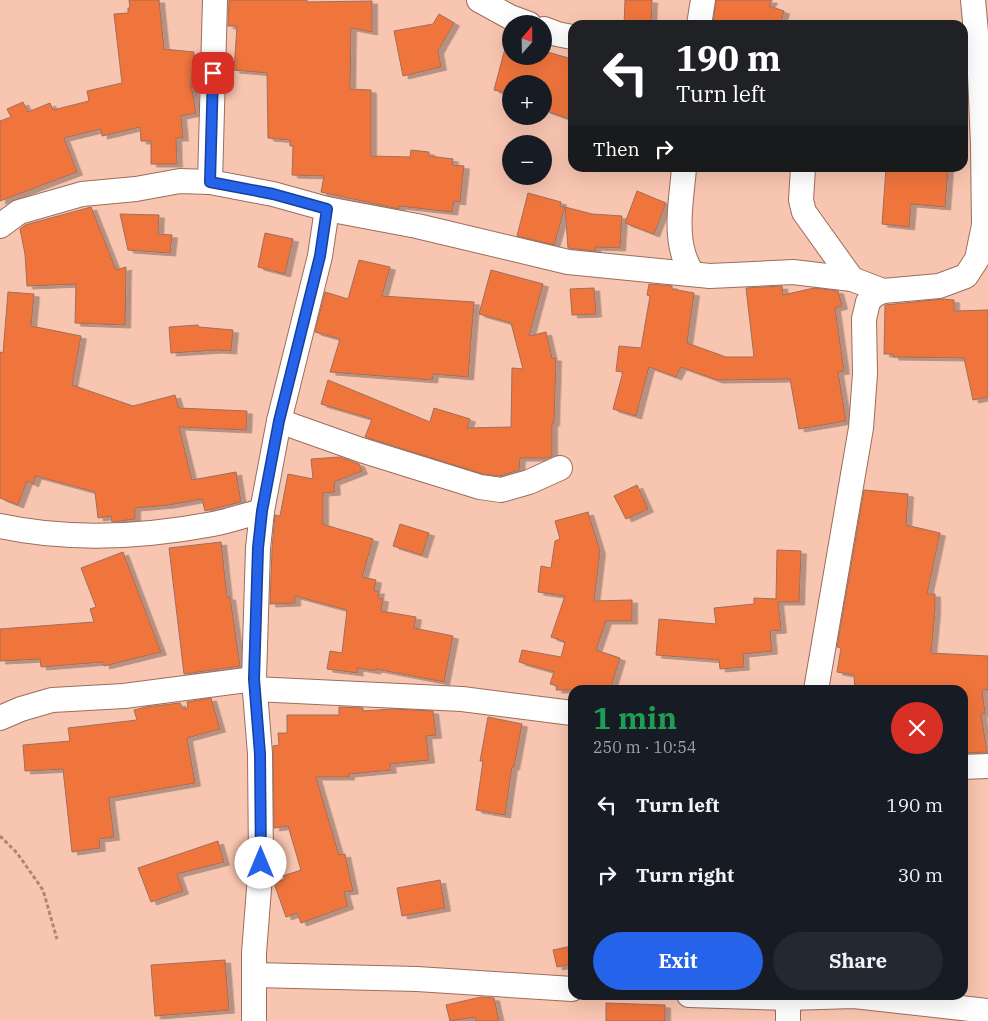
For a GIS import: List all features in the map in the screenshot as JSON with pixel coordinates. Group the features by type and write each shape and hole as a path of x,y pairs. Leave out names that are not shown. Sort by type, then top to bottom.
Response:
{"street":[{"path":"210,182 216,0"},
{"path":"479,0 506,15"},
{"path":"700,20 703,0"},
{"path":"817,685 861,428 865,374 864,319 868,302 874,295 883,291 939,286 977,279 977,259 984,225 983,145 971,76 973,0"},
{"path":"552,32 568,36"},
{"path":"684,172 680,219 681,245 692,274"},
{"path":"803,172 801,200 804,212 852,278"},
{"path":"0,226 19,212 82,194 136,189 180,181 210,182 273,194 327,209 426,228 568,262 710,276 793,272 852,278 883,291"},
{"path":"254,1021 254,975 261,863 260,754 254,684 258,548 262,511 279,421 320,256 327,209"},
{"path":"279,421 370,454 480,487 501,490 529,482 560,468"},
{"path":"0,526 22,531 69,536 143,534 214,524 262,511"},
{"path":"0,718 21,709 52,700 254,684 462,699 568,712"},
{"path":"968,767 988,766"},
{"path":"254,975 417,979 568,989"},
{"path":"788,1000 788,1021"},
{"path":"890,1000 988,1011"}],"path":[{"path":"0,836 17,853 43,890 57,939"}],"building":[{"path":"129,0 159,0 164,49 194,52 191,84 196,113 181,116 183,138 176,138 177,164 151,164 151,141 141,141 140,127 102,136 101,129 64,138 77,172 0,201 0,121 11,117 7,109 23,102 28,112 50,103 53,110 89,101 87,91 122,83 114,14 128,13 128,8 130,8"},
{"path":"229,0 372,1 372,32 351,28 350,89 371,90 371,156 410,157 411,150 429,152 429,156 453,159 452,165 464,166 460,202 454,201 452,212 399,206 399,209 321,192 324,176 292,175 293,146 290,146 290,140 268,138 267,73 234,70 237,26 228,26"},
{"path":"625,0 652,0 651,20 624,20"},
{"path":"716,0 772,0 769,6 784,11 781,20 714,20"},
{"path":"439,14 454,23 438,51 441,67 403,76 394,31 433,24"},
{"path":"552,53 568,58 568,119 552,113 552,75 502,75 502,92 494,90 502,60 502,65 552,65"},
{"path":"886,172 948,172 945,207 911,204 909,227 882,224"},
{"path":"637,191 666,203 654,234 625,223"},
{"path":"528,193 561,202 560,206 565,207 554,245 517,236"},
{"path":"91,207 116,270 126,267 125,325 75,323 76,284 27,286 25,254 20,229 25,225"},
{"path":"565,207 592,214 622,216 620,248 595,247 596,251 568,248"},
{"path":"120,214 159,215 158,234 172,235 170,253 128,250"},
{"path":"265,233 293,239 285,274 258,267"},
{"path":"359,260 390,267 382,296 474,302 468,377 433,374 432,380 330,372 340,339 315,332 325,292 348,299"},
{"path":"491,270 543,284 529,336 546,332 552,358 556,358 552,456 548,458 520,458 519,470 500,476 483,474 365,437 372,419 321,404 328,380 430,422 434,408 470,419 467,428 511,427 512,368 523,369 511,323 479,314"},
{"path":"649,284 672,286 672,289 694,293 687,343 726,357 754,357 746,288 782,286 783,295 814,288 838,291 842,306 835,308 844,371 838,372 846,421 799,429 790,379 717,380 681,367 676,377 649,367 636,416 613,409 623,372 616,371 619,346 641,348 650,296 647,295"},
{"path":"594,288 596,314 572,315 570,289"},
{"path":"8,292 34,294 31,326 81,336 72,385 133,406 175,395 179,408 247,411 246,430 179,427 192,480 236,472 241,502 205,511 202,499 169,505 135,508 135,519 112,522 111,516 98,518 95,492 36,476 33,484 27,481 18,505 0,498 0,352 3,353"},
{"path":"943,299 954,300 954,311 988,310 988,397 973,400 964,358 893,357 893,354 884,354 885,305"},
{"path":"198,325 199,327 233,330 231,351 171,353 169,327"},
{"path":"340,457 359,464 362,471 334,482 335,492 323,493 322,524 373,539 362,577 376,580 374,591 379,591 378,598 383,599 381,611 416,617 414,628 453,636 444,682 376,669 375,671 357,668 358,673 327,669 330,651 342,653 347,610 295,596 295,603 270,604 275,515 280,516 288,474 313,479 311,459"},
{"path":"637,485 648,509 626,519 614,496"},
{"path":"864,490 908,494 906,525 940,533 927,594 935,594 931,653 988,656 988,690 982,690 985,713 981,714 987,752 968,753 968,685 855,685 854,675 837,672 841,648 837,647"},
{"path":"588,512 600,551 594,601 632,600 632,621 606,621 596,650 620,658 612,685 568,685 568,690 556,690 557,686 550,684 554,672 519,662 522,650 561,657 565,642 551,637 565,596 538,592 541,566 551,568 555,541 560,539 555,521"},
{"path":"400,524 429,533 422,555 393,546"},
{"path":"221,542 227,597 230,597 240,666 184,674 169,548"},
{"path":"777,550 801,551 799,602 778,602 781,630 770,631 772,651 743,654 744,667 720,669 719,660 656,655 659,619 716,624 714,608 754,604 754,598 776,599"},
{"path":"123,552 161,652 104,666 103,662 41,667 40,659 0,661 0,629 94,622 90,609 96,607 81,568"},
{"path":"211,698 220,729 187,738 195,783 109,798 114,837 99,839 100,848 72,852 63,769 25,771 23,745 70,741 68,728 137,720 134,710 180,703 183,709 188,708 187,702"},
{"path":"339,707 363,708 363,711 393,709 433,711 436,735 426,736 429,760 390,764 391,770 349,774 349,777 316,777 339,855 345,854 353,891 344,892 348,906 301,923 297,913 286,917 274,883 285,879 283,876 301,870 288,826 274,828 273,746 279,745 278,733 287,733 287,715 339,715"},
{"path":"488,717 522,724 514,767 512,767 505,815 476,810 483,761 480,761"},
{"path":"218,841 224,862 177,874 183,891 151,902 138,868"},
{"path":"440,880 445,908 402,916 397,888"},
{"path":"568,947 568,965 557,967 553,950"},
{"path":"225,960 229,1010 155,1016 151,965"},
{"path":"481,997 494,998 499,1021 476,1021 475,1017 450,1021 446,1005"},
{"path":"606,1003 665,1005 665,1021 606,1021"}],"route":[{"path":"213,73 210,182 273,194 327,209 320,256 279,421 262,511 258,548 254,689 260,754 261,863"}]}
